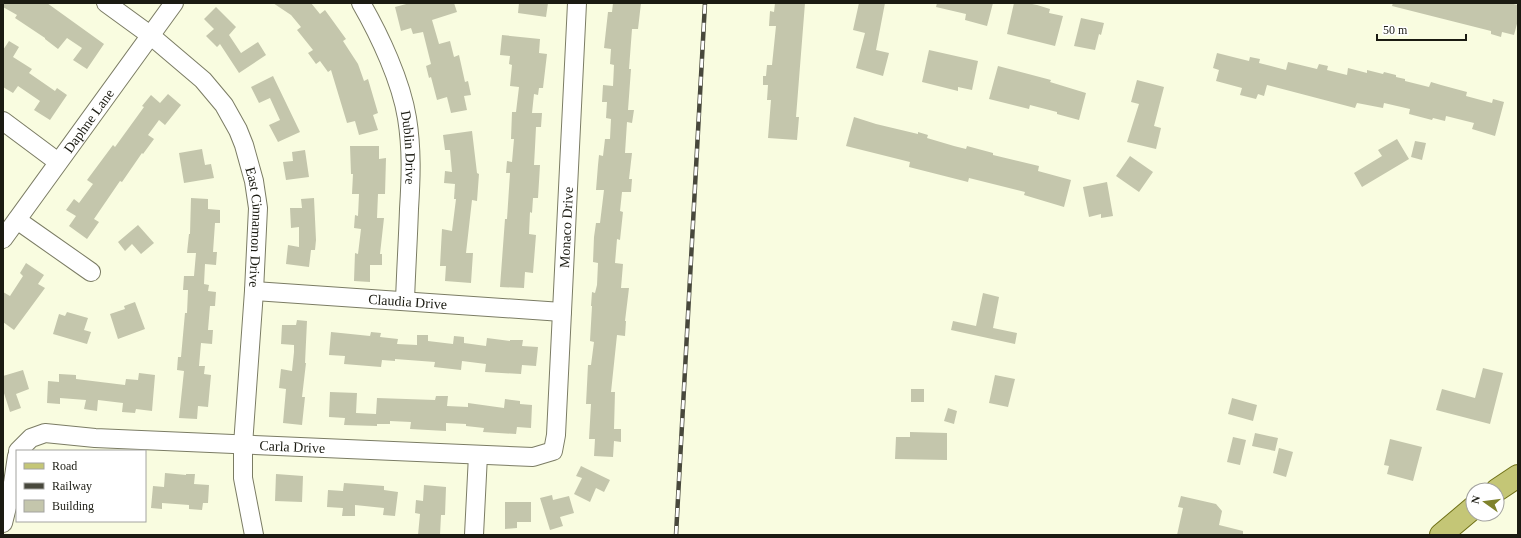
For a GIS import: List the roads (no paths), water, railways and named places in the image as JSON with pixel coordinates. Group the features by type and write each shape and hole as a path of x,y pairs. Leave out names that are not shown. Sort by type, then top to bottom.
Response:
{"main road":[{"path":"1505,485 1518,476"},
{"path":"1441,535 1465,515"}],"street":[{"name":"East Cinnamon Drive","path":"106,3 150,35 203,80 224,105 238,130 244,145 257,196 258,216 243,445 243,478 254,535"},
{"name":"Daphne Lane","path":"3,239 174,3"},
{"name":"Dublin Drive","path":"360,3 370,18 397,80 407,117 412,155 405,301"},
{"name":"Monaco Drive","path":"553,451 556,435 578,3"},
{"path":"3,121 58,162"},
{"path":"17,220 91,272"},
{"name":"Claudia Drive","path":"254,291 562,312"},
{"name":"Carla Drive","path":"19,450 31,438 45,433 95,438 533,457 553,451"},
{"path":"474,535 478,455"},
{"path":"3,523 16,462"}],"railway":[{"path":"676,535 705,3"}]}
